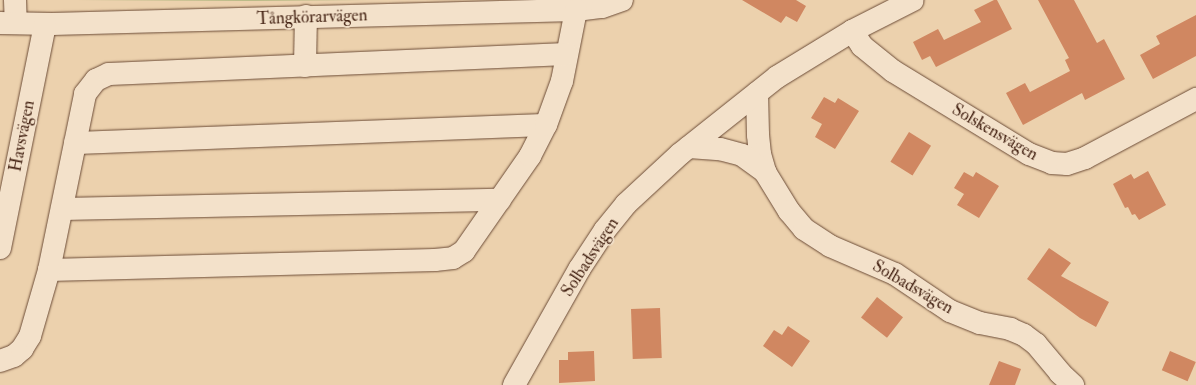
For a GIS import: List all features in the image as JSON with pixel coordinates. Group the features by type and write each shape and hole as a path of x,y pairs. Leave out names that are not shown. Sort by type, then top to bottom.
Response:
{"street":[{"path":"8,23 15,0"},
{"name":"Tångkörarvägen","path":"8,23 44,24 576,10 602,7 622,0"},
{"name":"Solbadsvägen","path":"514,385 580,268 604,230 626,204 689,147 777,77 852,31 913,0"},
{"path":"49,270 453,258 464,251 500,200 530,156 546,125 562,81 576,10"},
{"path":"305,66 306,16"},
{"name":"Havsvägen","path":"0,248 44,24"},
{"name":"Solskensvägen","path":"852,31 862,46 893,71 1030,154 1052,163 1067,164 1085,158 1196,98"},
{"path":"0,361 14,356 22,349 30,336 49,270 85,94 96,80 109,74 567,54"},
{"name":"Solbadsvägen","path":"757,93 758,135 760,154 765,172 789,211 804,229 817,238 895,274 950,311 980,323 1010,329 1024,335 1036,344 1060,373 1074,385"},
{"path":"75,143 546,125"},
{"name":"Solbadsvägen","path":"689,147 720,149 742,155 765,172"},
{"path":"62,208 500,200"}],"green space":[{"path":"77,0 367,0 245,1"}],"building":[{"path":"742,0 796,0 806,6 797,22 786,16 781,23"},
{"path":"997,0 1012,29 936,67 930,56 922,60 913,42 938,29 944,40 981,22 974,10"},
{"path":"1038,0 1074,0 1097,43 1104,39 1125,79 1085,100 1082,93 1023,125 1006,93 1025,83 1030,92 1070,71 1065,60 1069,58"},
{"path":"1196,15 1196,56 1153,79 1140,55 1160,44 1156,36"},
{"path":"824,97 835,103 838,98 859,111 835,149 815,137 822,124 811,118"},
{"path":"909,132 931,146 913,175 890,162"},
{"path":"1148,171 1166,205 1139,220 1135,214 1132,215 1128,207 1125,208 1113,184 1131,174 1134,179"},
{"path":"964,172 973,177 976,172 999,186 979,218 957,205 964,194 954,188"},
{"path":"1049,248 1071,263 1061,276 1109,302 1096,327 1080,318 1027,279"},
{"path":"877,297 903,317 887,338 861,317"},
{"path":"660,308 662,358 633,359 631,309"},
{"path":"788,326 810,341 792,367 763,346 774,330 782,335"},
{"path":"594,351 595,381 559,383 559,360 568,360 568,352"},
{"path":"1170,351 1196,362 1188,381 1162,370"},
{"path":"999,361 1021,369 1015,385 989,385"}]}
